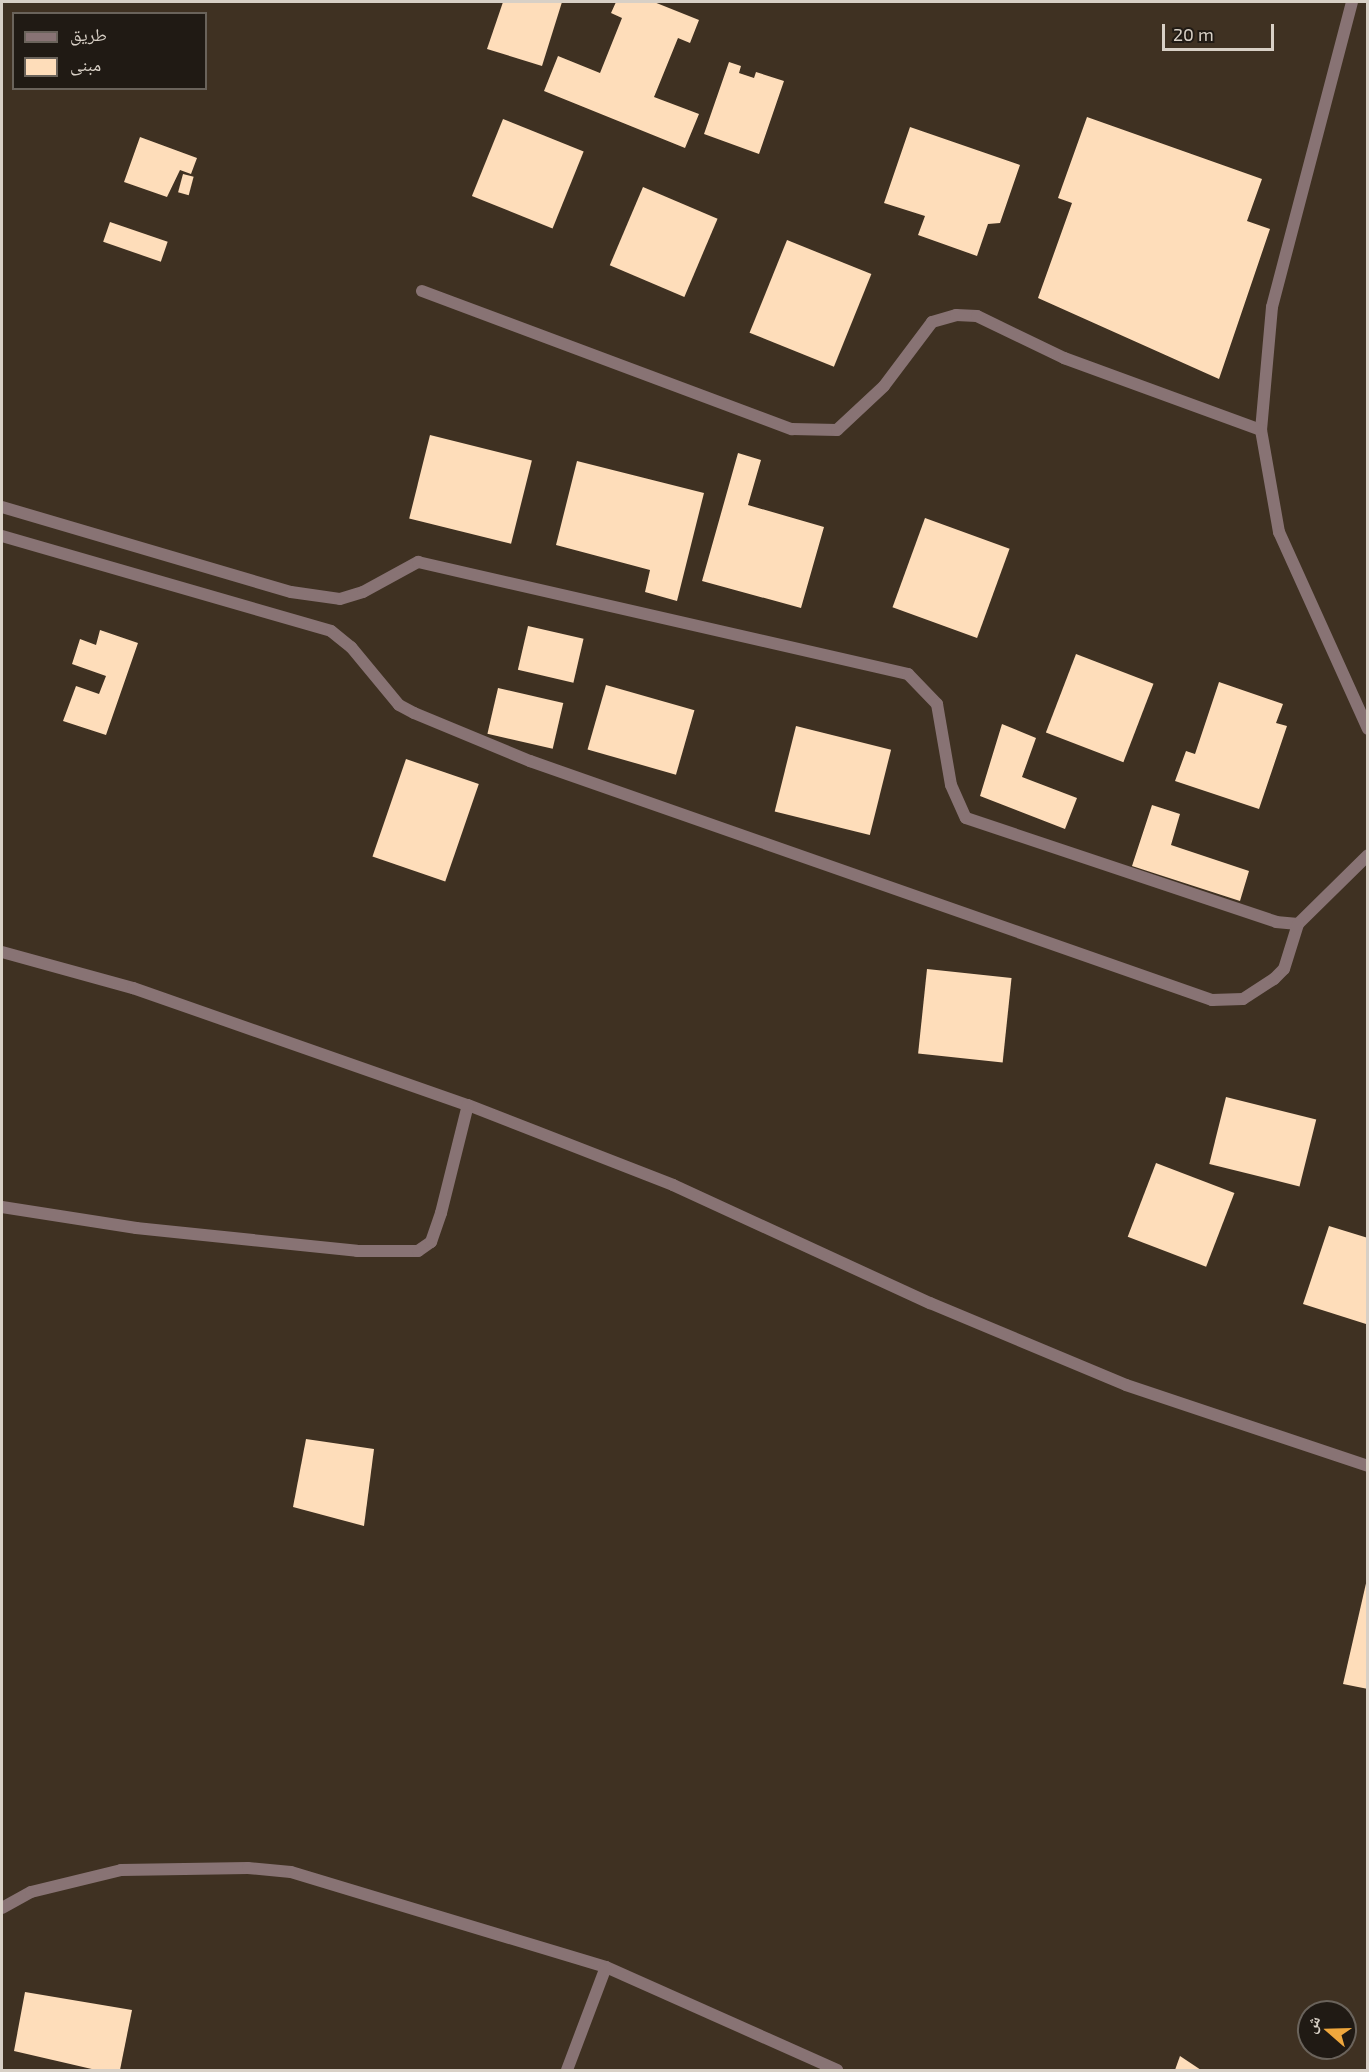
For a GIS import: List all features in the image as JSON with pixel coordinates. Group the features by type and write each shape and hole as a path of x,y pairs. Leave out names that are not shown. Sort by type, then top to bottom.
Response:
{"street":[{"path":"1352,2 1272,307 1261,430 1279,532 1368,729"},
{"path":"422,291 792,429 837,430 884,386 932,322 956,315 977,316 1064,358 1261,430"},
{"path":"2,507 291,592 340,599 363,592 418,562 908,674 937,704 951,785 966,818 1136,877 1276,922 1298,924"},
{"path":"2,536 332,631 351,647 399,705 414,713 530,761 1212,1000 1243,999 1274,979 1284,969 1298,924 1368,855"},
{"path":"2,952 133,988 468,1105 673,1185 930,1303 1126,1385 1368,1466"},
{"path":"2,1207 171,1231 357,1251 418,1251 430,1242 441,1213 468,1105"},
{"path":"2,1908 31,1892 121,1870 248,1868 291,1872 606,1967 837,2070"},
{"path":"567,2070 606,1967"}],"building":[{"path":"503,2 562,2 542,66 487,49"},
{"path":"616,2 654,2 699,20 690,43 678,38 654,97 699,114 685,148 544,91 558,56 600,73 622,18 611,13"},
{"path":"729,62 741,66 739,73 754,78 756,72 784,81 759,154 704,134"},
{"path":"1087,117 1262,179 1247,221 1270,229 1219,379 1038,298 1072,203 1058,198"},
{"path":"503,119 584,152 553,229 472,196"},
{"path":"910,127 1020,165 1000,223 988,224 977,256 918,235 925,216 884,203"},
{"path":"140,137 197,158 191,174 180,170 167,197 124,182"},
{"path":"183,174 194,177 189,195 178,192"},
{"path":"643,187 718,219 684,297 610,265"},
{"path":"110,222 168,242 161,262 103,242"},
{"path":"787,240 871,274 834,367 750,333"},
{"path":"430,435 532,460 511,544 409,518"},
{"path":"738,453 761,460 748,505 824,527 801,608 702,581"},
{"path":"577,461 704,493 677,601 645,592 650,570 556,545"},
{"path":"925,518 1010,549 977,638 893,607"},
{"path":"528,626 584,639 573,683 518,670"},
{"path":"100,630 138,643 106,735 63,721 76,686 99,694 106,676 72,664 80,639 96,645"},
{"path":"1076,654 1153,684 1123,762 1046,732"},
{"path":"1219,682 1283,704 1276,723 1287,726 1259,809 1175,781 1186,751 1195,754"},
{"path":"606,685 694,710 676,775 588,749"},
{"path":"498,688 563,703 553,749 487,734"},
{"path":"1002,724 1036,738 1022,777 1077,798 1065,829 980,796"},
{"path":"796,726 891,750 870,835 775,811"},
{"path":"406,759 479,784 445,881 372,856"},
{"path":"1152,805 1180,814 1171,845 1249,871 1240,901 1132,866"},
{"path":"927,969 1012,978 1003,1062 918,1054"},
{"path":"1226,1097 1316,1119 1300,1186 1209,1164"},
{"path":"1156,1163 1234,1193 1206,1267 1128,1237"},
{"path":"1329,1226 1368,1238 1366,1324 1303,1304"},
{"path":"306,1439 374,1449 364,1526 293,1507"},
{"path":"1368,1579 1368,1689 1343,1684"},
{"path":"25,1992 132,2010 120,2070 96,2070 14,2051"},
{"path":"1180,2056 1201,2070 1175,2070"}]}
